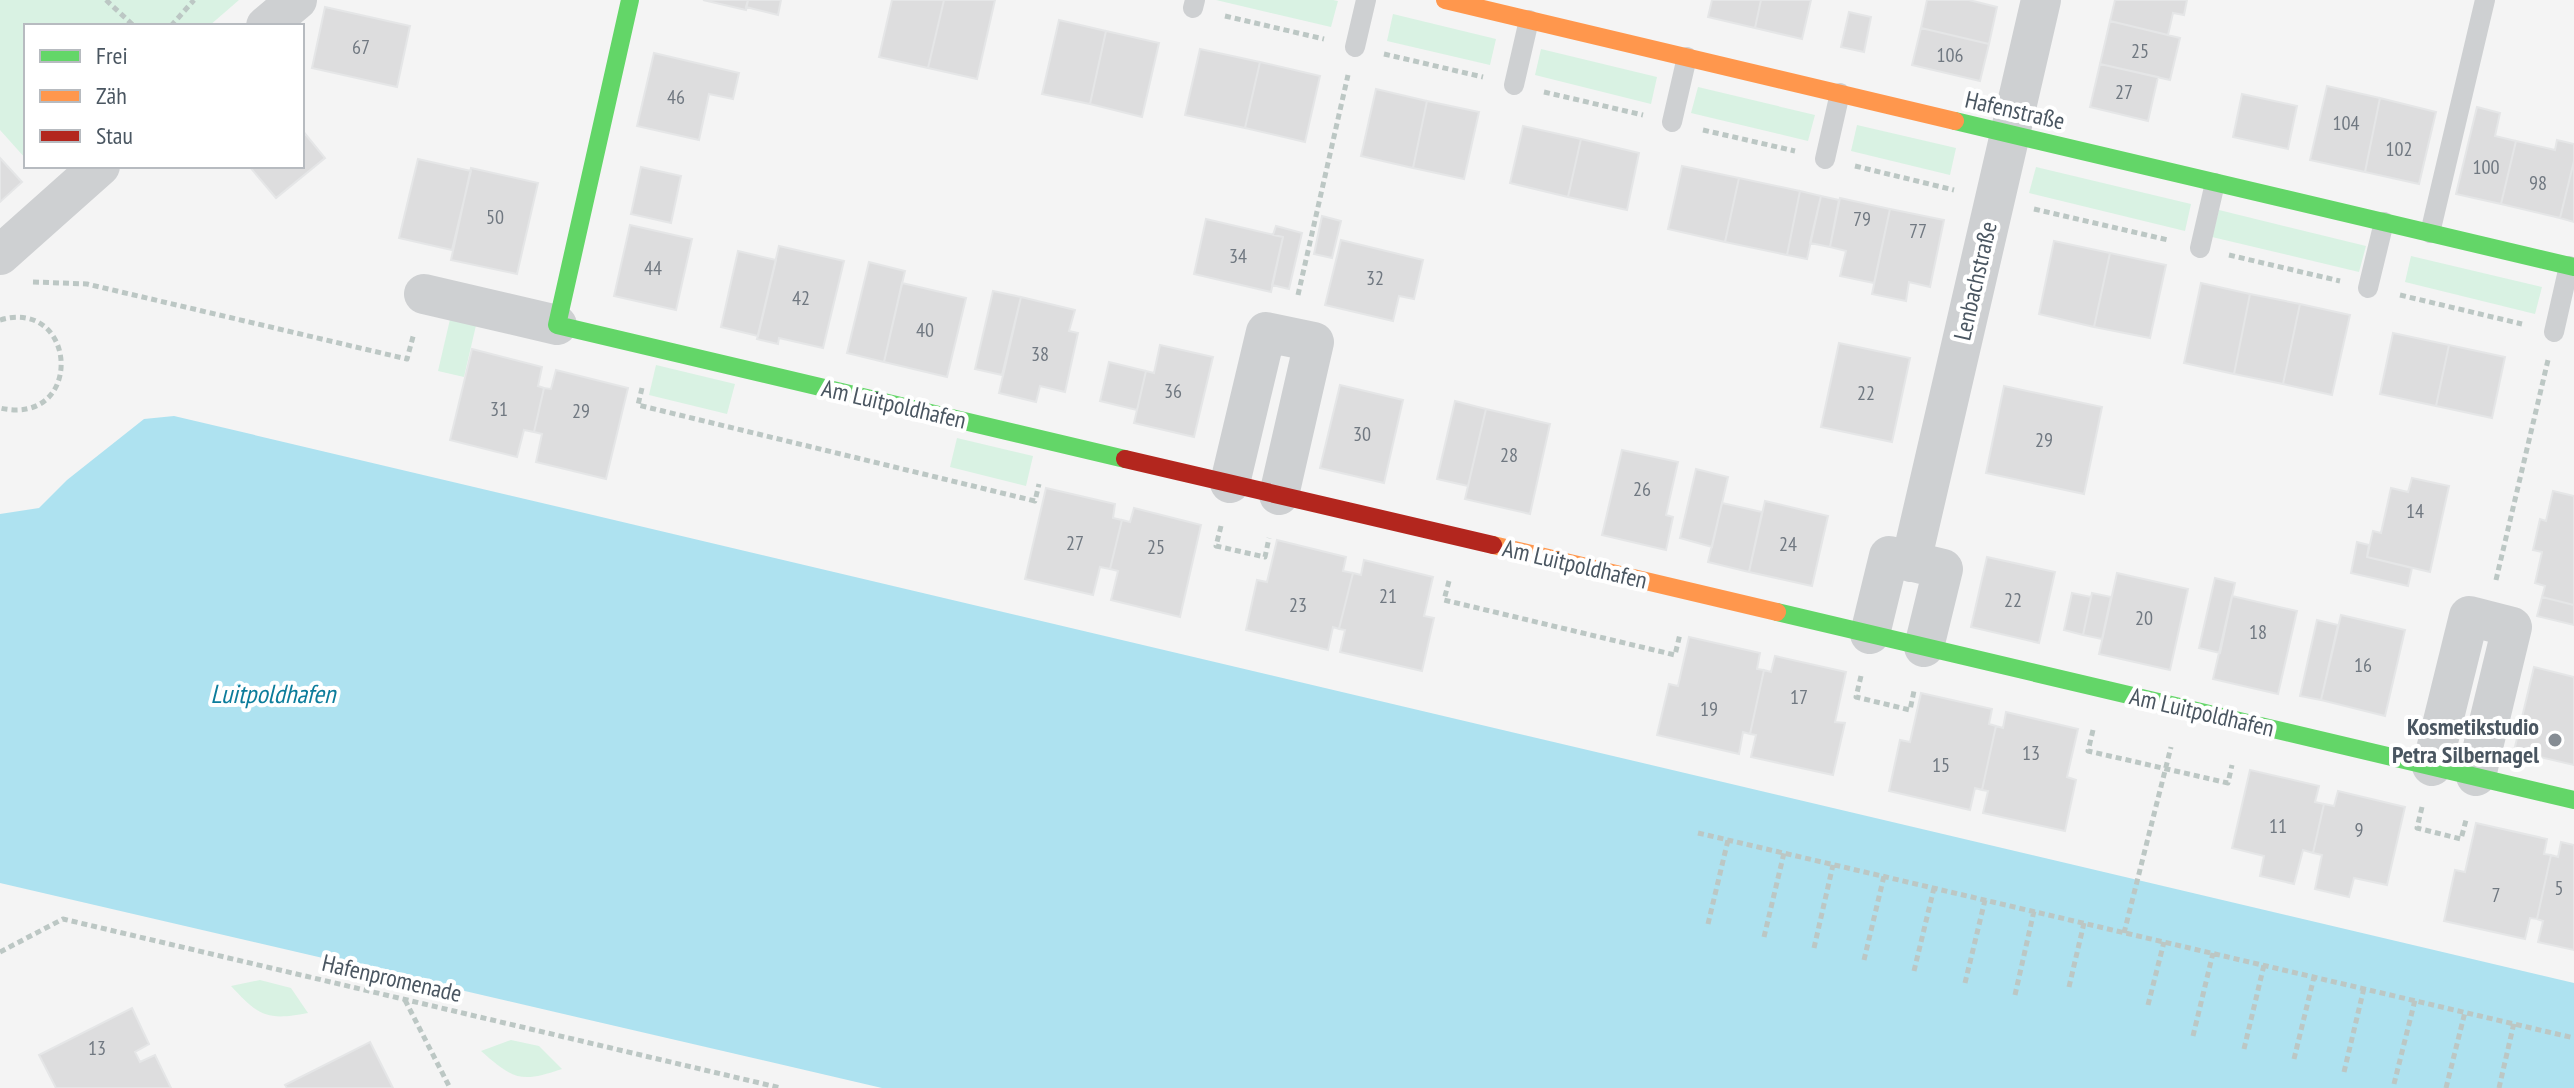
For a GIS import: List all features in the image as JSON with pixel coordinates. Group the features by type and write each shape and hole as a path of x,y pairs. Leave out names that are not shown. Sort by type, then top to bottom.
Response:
{"street":[{"path":"268,24 297,0"},
{"path":"557,325 630,0"},
{"name":"Hafenstraße","path":"1445,0 2572,267"},
{"name":"Lenbachstraße","path":"1911,562 2041,0"},
{"path":"0,255 98,168"},
{"name":"Am Luitpoldhafen","path":"424,294 2574,800"},
{"path":"1230,483 1266,332 1314,342 1279,495"},
{"path":"1870,634 1889,556 1943,569 1924,647"},
{"path":"2432,766 2469,616 2512,627 2476,776"}],"lane":[{"path":"1355,47 1366,0"},
{"path":"2430,233 2485,0"},
{"path":"1514,85 1529,20"},
{"path":"1672,122 1687,57"},
{"path":"1825,159 1840,93"},
{"path":"2200,248 2215,183"},
{"path":"2368,288 2384,222"},
{"path":"2554,332 2572,267"}],"path":[{"path":"106,0 132,24"},
{"path":"173,24 194,0"},
{"path":"1194,4 1355,47 2554,332 2486,620"},
{"path":"1288,337 1355,47"},
{"path":"29,282 87,284 407,359 424,294"},
{"path":"0,320 26,318 40,323 60,346 63,362 54,391 42,402 29,409 0,408"},
{"path":"652,347 638,405 1035,501 1049,441"},
{"path":"1459,537 1444,600 1675,655 1690,592"},
{"path":"2102,689 2088,751 2228,783 2241,721"},
{"path":"2124,933 2166,768"},
{"path":"1698,833 2574,1038"},
{"path":"1708,924 1728,840"},
{"path":"1764,937 1784,853"},
{"path":"1814,948 1833,865"},
{"path":"1864,960 1884,876"},
{"path":"1914,971 1934,888"},
{"path":"1965,983 1985,900"},
{"path":"2015,995 2034,911"},
{"name":"Hafenpromenade","path":"0,952 63,919 781,1088"},
{"path":"2069,987 2084,923"},
{"path":"2148,1005 2164,942"},
{"path":"2193,1036 2213,953"},
{"path":"2244,1049 2264,965"},
{"path":"2294,1059 2314,977"},
{"path":"2344,1072 2364,988"},
{"path":"405,1000 450,1088"},
{"path":"2394,1084 2415,1000"},
{"path":"2446,1088 2465,1012"},
{"path":"2499,1088 2514,1023"}],"green space":[{"path":"0,0 239,0 211,24 24,24 24,157 0,130"},
{"path":"1216,0 1333,0 1338,1 1331,27"},
{"path":"1393,14 1496,39 1490,65 1387,41"},
{"path":"1541,49 1657,77 1651,104 1535,75"},
{"path":"1698,87 1815,115 1808,141 1691,113"},
{"path":"1857,125 1956,148 1950,175 1851,151"},
{"path":"2036,167 2191,204 2185,231 2029,193"},
{"path":"2219,210 2366,246 2359,272 2212,237"},
{"path":"2411,256 2542,287 2535,314 2405,282"},
{"path":"451,315 477,321 464,377 438,371"},
{"path":"656,365 735,384 727,414 649,395"},
{"path":"957,438 1033,456 1026,486 950,467"},
{"path":"260,980 291,988 308,1013 282,1016 264,1014 231,986"},
{"path":"511,1040 539,1046 562,1069 537,1076 518,1076 481,1051"}],"water":[{"name":"Luitpoldhafen","path":"174,416 2574,983 2574,1088 882,1088 0,883 0,514 39,508 67,480 144,419"}],"building":[{"path":"703,0 748,0 746,10"},
{"path":"748,0 781,0 778,15 746,7"},
{"path":"892,0 944,0 928,68 879,57"},
{"path":"944,0 995,0 977,79 928,68"},
{"path":"1712,0 1761,0 1755,28 1708,17"},
{"path":"1761,0 1811,0 1802,39 1755,28"},
{"path":"1927,0 1969,0 1997,7 1989,44 1921,28"},
{"path":"2115,0 2187,0 2184,15 2173,13 2168,35 2110,21"},
{"path":"325,7 410,26 397,87 312,68"},
{"path":"1849,12 1871,17 1864,52 1841,47"},
{"path":"1059,20 1106,31 1090,104 1042,94"},
{"path":"2110,21 2180,38 2170,80 2100,64"},
{"path":"1921,28 1989,44 1980,81 1912,65"},
{"path":"1106,31 1159,43 1142,117 1090,104"},
{"path":"1200,49 1260,62 1245,128 1185,115"},
{"path":"654,53 739,73 733,99 709,94 699,140 637,126"},
{"path":"1260,62 1320,76 1305,142 1245,128"},
{"path":"2100,64 2158,77 2148,121 2090,107"},
{"path":"2327,86 2380,98 2365,172 2310,160"},
{"path":"1376,89 1427,101 1413,168 1361,156"},
{"path":"2242,94 2297,106 2288,149 2233,137"},
{"path":"2380,98 2436,112 2419,184 2365,172"},
{"path":"1427,101 1479,112 1464,179 1413,168"},
{"path":"2477,107 2500,113 2495,136 2516,141 2501,204 2456,194"},
{"path":"1523,126 1581,139 1568,197 1510,183"},
{"path":"304,132 325,158 276,198 251,168 304,168"},
{"path":"1581,139 1639,153 1627,210 1568,197"},
{"path":"2557,140 2574,144 2574,161 2560,218 2501,204 2516,141 2555,150"},
{"path":"0,158 22,182 0,202"},
{"path":"418,159 471,171 452,250 399,238"},
{"path":"2574,161 2574,222 2560,218"},
{"path":"1682,166 1739,178 1725,242 1668,229"},
{"path":"641,167 681,176 671,223 631,214"},
{"path":"471,168 538,183 517,274 451,260"},
{"path":"1739,178 1800,191 1787,255 1725,242"},
{"path":"1800,191 1821,196 1807,259 1787,255"},
{"path":"1821,196 1839,200 1830,247 1810,243"},
{"path":"1840,198 1890,209 1874,283 1840,276 1846,251 1830,247"},
{"path":"1890,209 1944,220 1930,287 1909,282 1906,301 1872,294"},
{"path":"1322,216 1341,221 1332,258 1314,254"},
{"path":"1206,219 1283,237 1271,292 1194,274"},
{"path":"630,225 692,239 676,310 614,296"},
{"path":"1276,226 1302,233 1289,289 1272,285 1283,237 1273,235"},
{"path":"1341,240 1423,260 1414,299 1399,296 1393,321 1325,305"},
{"path":"2054,241 2110,253 2094,327 2039,314"},
{"path":"779,246 844,261 823,348 779,338 778,344 757,339"},
{"path":"738,251 776,260 758,336 721,327"},
{"path":"2110,253 2166,265 2150,338 2094,327"},
{"path":"869,262 905,271 884,362 847,353"},
{"path":"902,283 966,298 947,377 884,362"},
{"path":"2201,283 2250,294 2234,374 2184,363"},
{"path":"993,291 1021,297 1002,375 975,369"},
{"path":"2250,294 2300,304 2283,384 2234,374"},
{"path":"1021,297 1075,310 1069,331 1078,333 1065,392 1040,386 1036,402 999,393"},
{"path":"2300,304 2350,315 2332,395 2283,384"},
{"path":"2393,333 2449,345 2436,406 2380,394"},
{"path":"1839,343 1910,358 1892,442 1821,427"},
{"path":"1160,345 1213,357 1194,437 1134,423 1146,371 1154,373"},
{"path":"2449,345 2505,357 2492,418 2436,406"},
{"path":"472,349 542,367 538,386 544,388 534,432 524,430 517,457 450,440"},
{"path":"1109,362 1146,371 1137,410 1100,401"},
{"path":"556,370 628,388 606,479 536,462 542,434 534,432 544,388 551,389"},
{"path":"1340,385 1403,400 1384,483 1320,468"},
{"path":"2004,386 2102,407 2084,494 1986,473"},
{"path":"1455,401 1486,409 1468,486 1437,479"},
{"path":"1486,409 1550,424 1530,514 1465,499"},
{"path":"1622,450 1678,462 1666,515 1673,517 1666,550 1602,535"},
{"path":"1696,469 1728,477 1712,547 1680,538"},
{"path":"2412,478 2449,486 2430,572 2367,557 2373,531 2381,533 2391,488 2408,492"},
{"path":"1046,488 1115,504 1113,518 1122,520 1110,569 1100,567 1093,595 1025,579"},
{"path":"2553,491 2574,496 2574,605 2542,597 2545,586 2535,583 2542,552 2533,550 2540,519 2546,521"},
{"path":"1765,501 1828,516 1812,586 1749,572"},
{"path":"1722,503 1762,512 1749,572 1708,562"},
{"path":"1134,508 1201,525 1180,617 1111,600 1118,571 1110,569 1122,520 1130,522"},
{"path":"1277,540 1346,557 1343,571 1353,573 1339,629 1333,627 1328,650 1246,630 1257,580 1267,582"},
{"path":"2357,542 2369,545 2367,557 2412,568 2408,586 2351,573"},
{"path":"1987,557 2055,572 2039,643 1971,627"},
{"path":"1364,560 1433,577 1424,616 1434,618 1422,671 1340,652 1345,630 1339,629 1353,573 1361,575"},
{"path":"2117,573 2188,589 2170,670 2099,654"},
{"path":"2215,578 2235,583 2220,653 2199,648"},
{"path":"2072,593 2091,597 2083,635 2064,630"},
{"path":"2092,593 2111,597 2102,639 2083,635"},
{"path":"2232,596 2297,611 2278,694 2213,679"},
{"path":"2542,597 2574,605 2574,625 2537,616"},
{"path":"2341,615 2405,630 2385,716 2321,700"},
{"path":"2317,620 2338,625 2321,700 2300,696"},
{"path":"1689,637 1760,653 1757,669 1764,670 1750,734 1743,732 1739,754 1657,735 1669,684 1678,686"},
{"path":"1775,656 1846,672 1835,722 1845,723 1833,775 1751,757 1756,735 1750,734 1764,670 1771,672"},
{"path":"2534,667 2574,677 2574,765 2514,751"},
{"path":"1921,693 1992,709 1989,724 1996,726 1982,790 1975,788 1970,810 1889,791 1900,740 1910,742"},
{"path":"2006,712 2078,729 2067,777 2076,780 2065,831 1983,813 1988,791 1982,790 1996,726 2003,728"},
{"path":"2250,770 2319,786 2315,802 2324,804 2313,853 2303,850 2294,884 2260,876 2264,856 2232,848"},
{"path":"2338,791 2405,807 2387,885 2354,878 2349,897 2315,889 2322,855 2313,853 2324,804 2334,806"},
{"path":"2476,823 2547,839 2544,854 2551,855 2537,919 2530,918 2525,939 2444,921 2455,870 2465,872"},
{"path":"2561,842 2574,845 2574,950 2538,942 2543,921 2537,919 2551,855 2558,857"},
{"path":"132,1008 149,1044 135,1052 140,1062 155,1055 171,1088 56,1088 39,1055"},
{"path":"370,1042 393,1088 287,1088 285,1085"}],"traffic: fast":[{"path":"630,0 557,325 1125,459"},
{"path":"1955,121 2574,267"},
{"path":"1777,612 2574,800"}],"traffic: slow":[{"path":"1445,0 1955,121"},
{"path":"1493,545 1777,612"}],"traffic: jam":[{"path":"1125,459 1493,545"}],"place":[{"name":"Kosmetikstudio Petra Silbernagel","path":"2555,740"}]}
